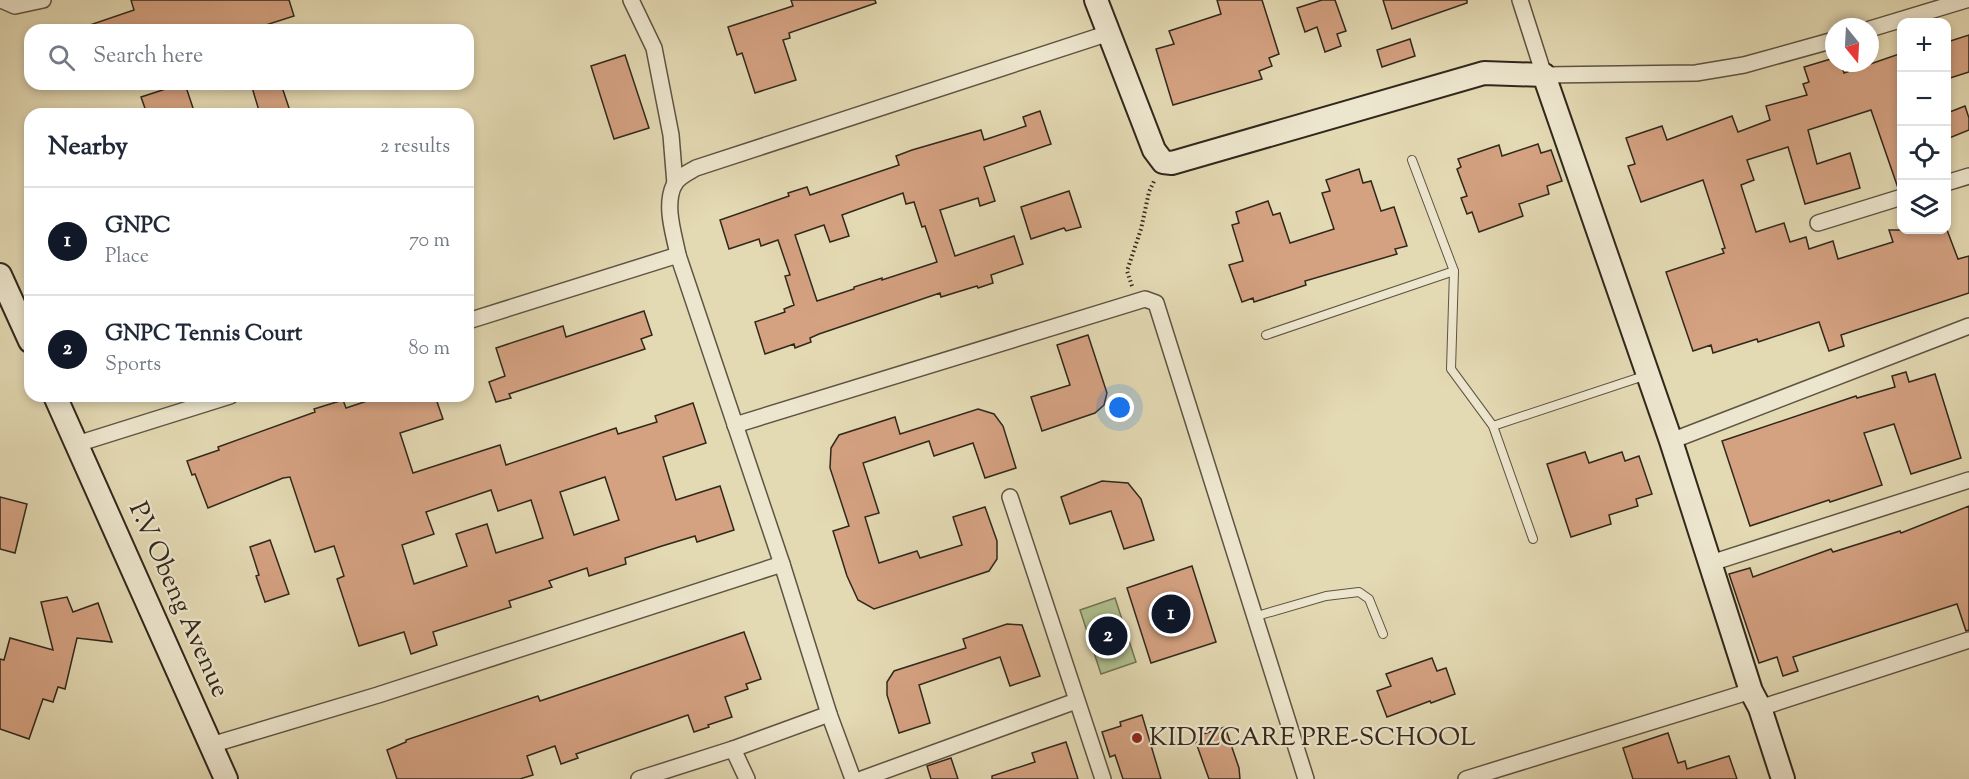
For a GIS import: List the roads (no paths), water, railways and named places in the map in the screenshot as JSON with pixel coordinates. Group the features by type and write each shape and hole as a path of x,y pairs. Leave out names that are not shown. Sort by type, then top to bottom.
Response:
{"street":[{"path":"1,0 15,6 43,0"},
{"path":"631,0 654,48 671,135 675,184 670,210 678,255 782,564 829,714 853,779"},
{"path":"1096,0 1154,150 1163,162 1172,163 1484,73 1544,75 1696,73 1744,65 1825,42"},
{"path":"1520,0 1671,441 1783,779"},
{"path":"1879,25 1922,7 1966,0"},
{"path":"675,184 696,168 1109,33"},
{"path":"1951,182 1969,176"},
{"path":"1818,224 1897,199"},
{"path":"474,319 678,255"},
{"path":"0,275 24,328"},
{"path":"735,425 1145,299 1156,303 1257,616 1306,779"},
{"path":"1671,441 1969,326"},
{"name":"P.V Obeng Avenue","path":"58,402 226,779"},
{"path":"77,444 211,402"},
{"path":"1711,563 1969,480"},
{"path":"1010,497 1103,779"},
{"path":"211,745 378,695 782,564"},
{"path":"1466,779 1969,640"},
{"path":"862,779 1076,701"},
{"path":"639,779 733,749 829,714"},
{"path":"733,749 747,779"}],"lane":[{"path":"1412,160 1454,271 1451,369 1493,426 1533,540"},
{"path":"1266,335 1454,271"},
{"path":"1493,426 1648,374"},
{"path":"1257,616 1326,596 1359,592 1369,599 1383,634"}],"place":[{"name":"GNPC","path":"1171,614"},
{"name":"GNPC Tennis Court","path":"1108,636"},
{"name":"KIDIZCARE PRE-SCHOOL","path":"1137,738"}]}
